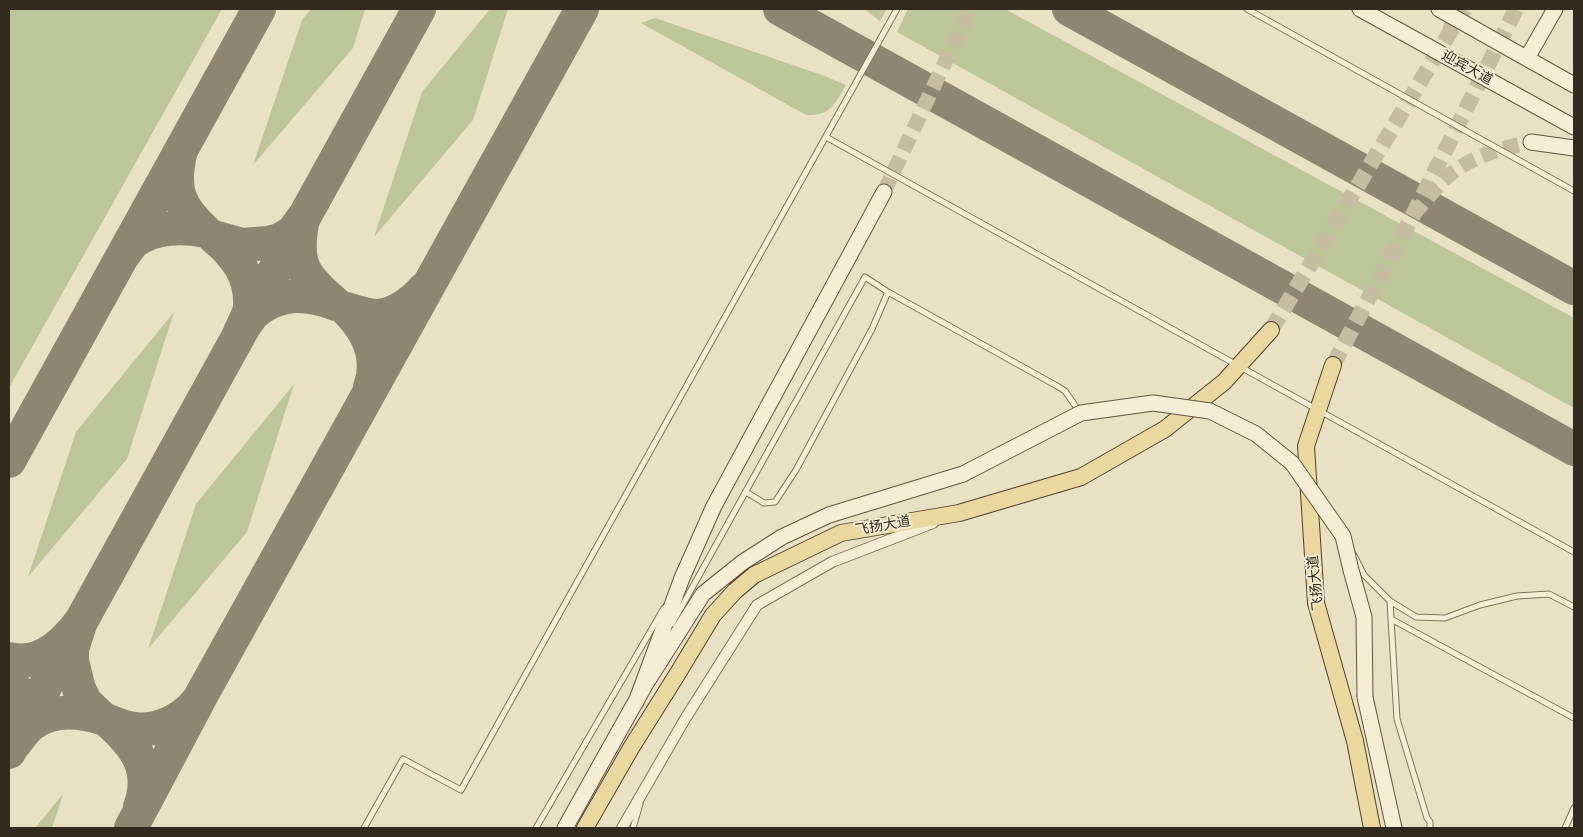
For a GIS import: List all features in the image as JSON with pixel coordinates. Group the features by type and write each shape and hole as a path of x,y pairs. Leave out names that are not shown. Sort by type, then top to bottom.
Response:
{"main road":[{"name":"迎宾大道","path":"1360,9 1574,127"},
{"path":"1439,9 1574,85"},
{"path":"1527,58 1555,9"},
{"path":"1531,142 1574,148"},
{"path":"636,702 682,578 714,506 884,192"},
{"name":"飞扬大道","path":"584,828 713,615 735,591 754,575 798,552 841,533 959,513 1081,477 1165,429 1224,382 1271,330"},
{"name":"飞扬大道","path":"1333,365 1306,446 1316,603 1355,741 1372,828"},
{"path":"565,828 636,702 703,594 743,562 782,537 829,515 962,474 1081,413 1153,403 1210,411 1256,434 1292,463 1343,536 1350,570 1364,617 1365,697 1394,828"}],"street":[{"path":"622,828 685,719 756,605 832,562 959,513"}],"lane":[{"path":"364,828 403,759 461,790 897,9"},
{"path":"1247,9 1574,191"},
{"path":"826,137 1574,552"},
{"path":"653,653 665,636 865,277 888,292 1066,391 1081,413"},
{"path":"746,492 764,504 775,502 796,470 872,329 888,292"},
{"path":"1343,536 1364,576 1390,602 1416,617 1445,618 1480,605 1516,596 1549,594 1574,607"},
{"path":"536,828 682,578"},
{"path":"1390,602 1397,719 1427,818 1430,822 1430,828"},
{"path":"1391,619 1574,718"},
{"path":"633,828 645,789"},
{"path":"1565,828 1574,808"}],"green space":[{"path":"9,9 222,9 9,388"},
{"path":"311,9 365,9 353,48 253,165 302,20"},
{"path":"490,9 508,9 473,120 374,237 422,92"},
{"path":"864,9 887,9 880,21"},
{"path":"908,9 1005,9 1574,318 1574,408 897,32"},
{"path":"655,18 846,85 831,108 821,114 806,115 641,23"},
{"path":"174,312 127,459 28,577 76,432"},
{"path":"294,384 247,532 148,649 196,504"},
{"path":"63,794 52,828 35,828"}],"taxiway":[{"path":"9,461 259,9"},
{"path":"9,752 419,9"},
{"path":"131,828 202,694 582,9"},
{"path":"780,9 1574,449"},
{"path":"1069,9 1574,288"},
{"path":"125,253 135,241 160,230 187,228 205,231 189,214 180,197 177,178 180,154"},
{"path":"303,218 300,233 303,267 315,285 336,304 304,296 284,298 274,301 254,313 240,332 250,307 248,286 236,259 214,237 242,245 268,243 280,240 293,232 303,218"},
{"path":"370,387 374,365 370,345 366,335 346,309 361,314 384,315 403,307 415,299 424,289"},
{"path":"9,659 20,661 41,657 67,638 81,621 72,649 72,661 79,689 86,703 102,718"},
{"path":"9,677 20,704 19,720 11,748 29,726 48,716 75,713 102,718"},
{"path":"140,807 145,781 143,769 134,749 108,721 131,728 151,729 168,724 184,715 196,703"}],"tunnel":[{"path":"884,192 970,9"},
{"path":"1449,34 1456,9"},
{"path":"1271,330 1464,9"},
{"path":"1333,365 1413,215 1516,9"},
{"path":"1413,215 1441,183 1460,167 1495,151 1531,142"}]}
